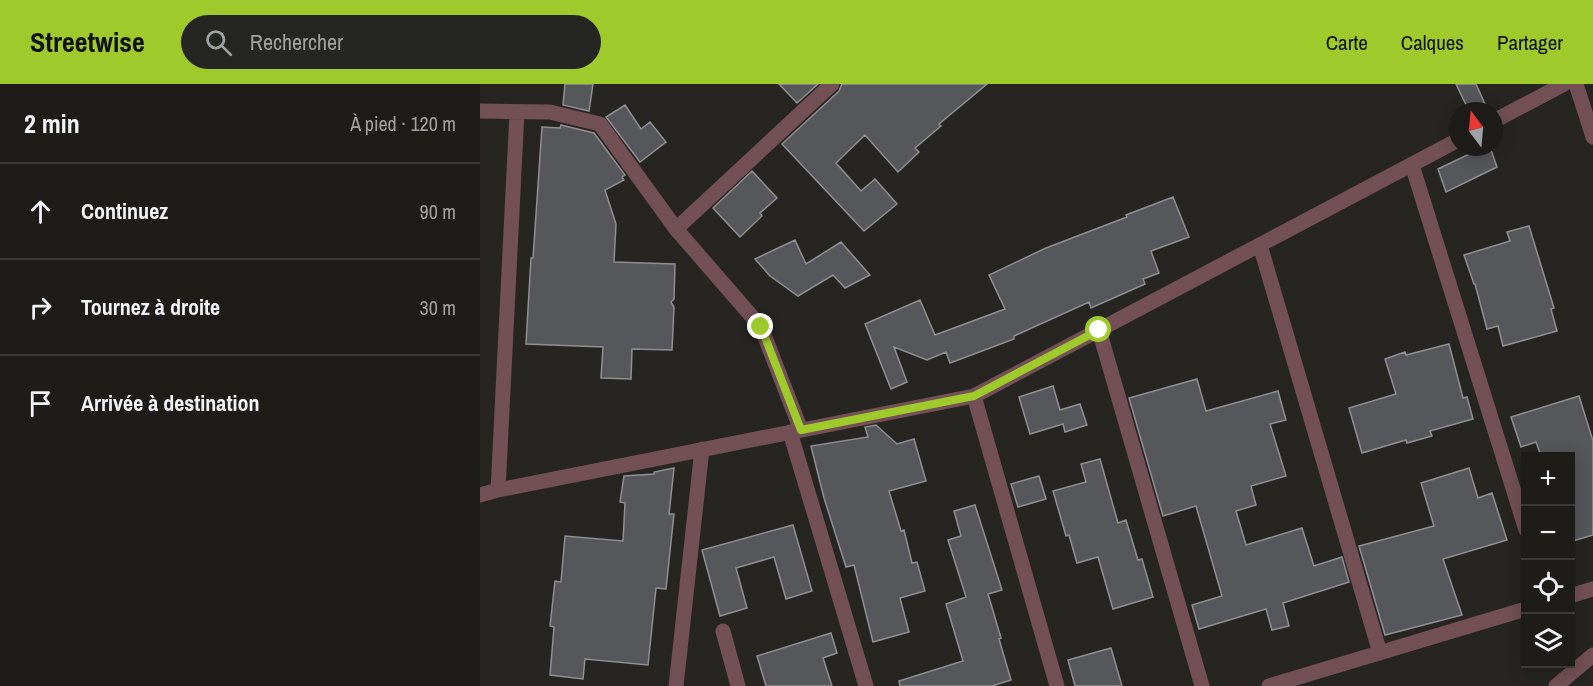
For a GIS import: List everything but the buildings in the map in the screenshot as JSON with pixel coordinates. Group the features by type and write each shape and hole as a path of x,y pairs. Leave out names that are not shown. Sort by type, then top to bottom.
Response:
{"street":[{"path":"676,229 832,84"},
{"path":"1503,116 1564,84"},
{"path":"1576,84 1593,137"},
{"path":"480,111 550,112 600,124 676,229 761,327 795,431 866,686"},
{"path":"498,490 517,112"},
{"path":"480,495 974,396 1449,145"},
{"path":"1412,165 1521,514"},
{"path":"1260,245 1380,653"},
{"path":"1099,330 1202,686"},
{"path":"974,396 1058,686"},
{"path":"676,686 702,449"},
{"path":"1575,594 1593,589"},
{"path":"1269,686 1521,611"},
{"path":"723,631 738,686"},
{"path":"1556,686 1593,656"}],"route":[{"path":"761,327 801,430 974,396 1099,330"}]}
